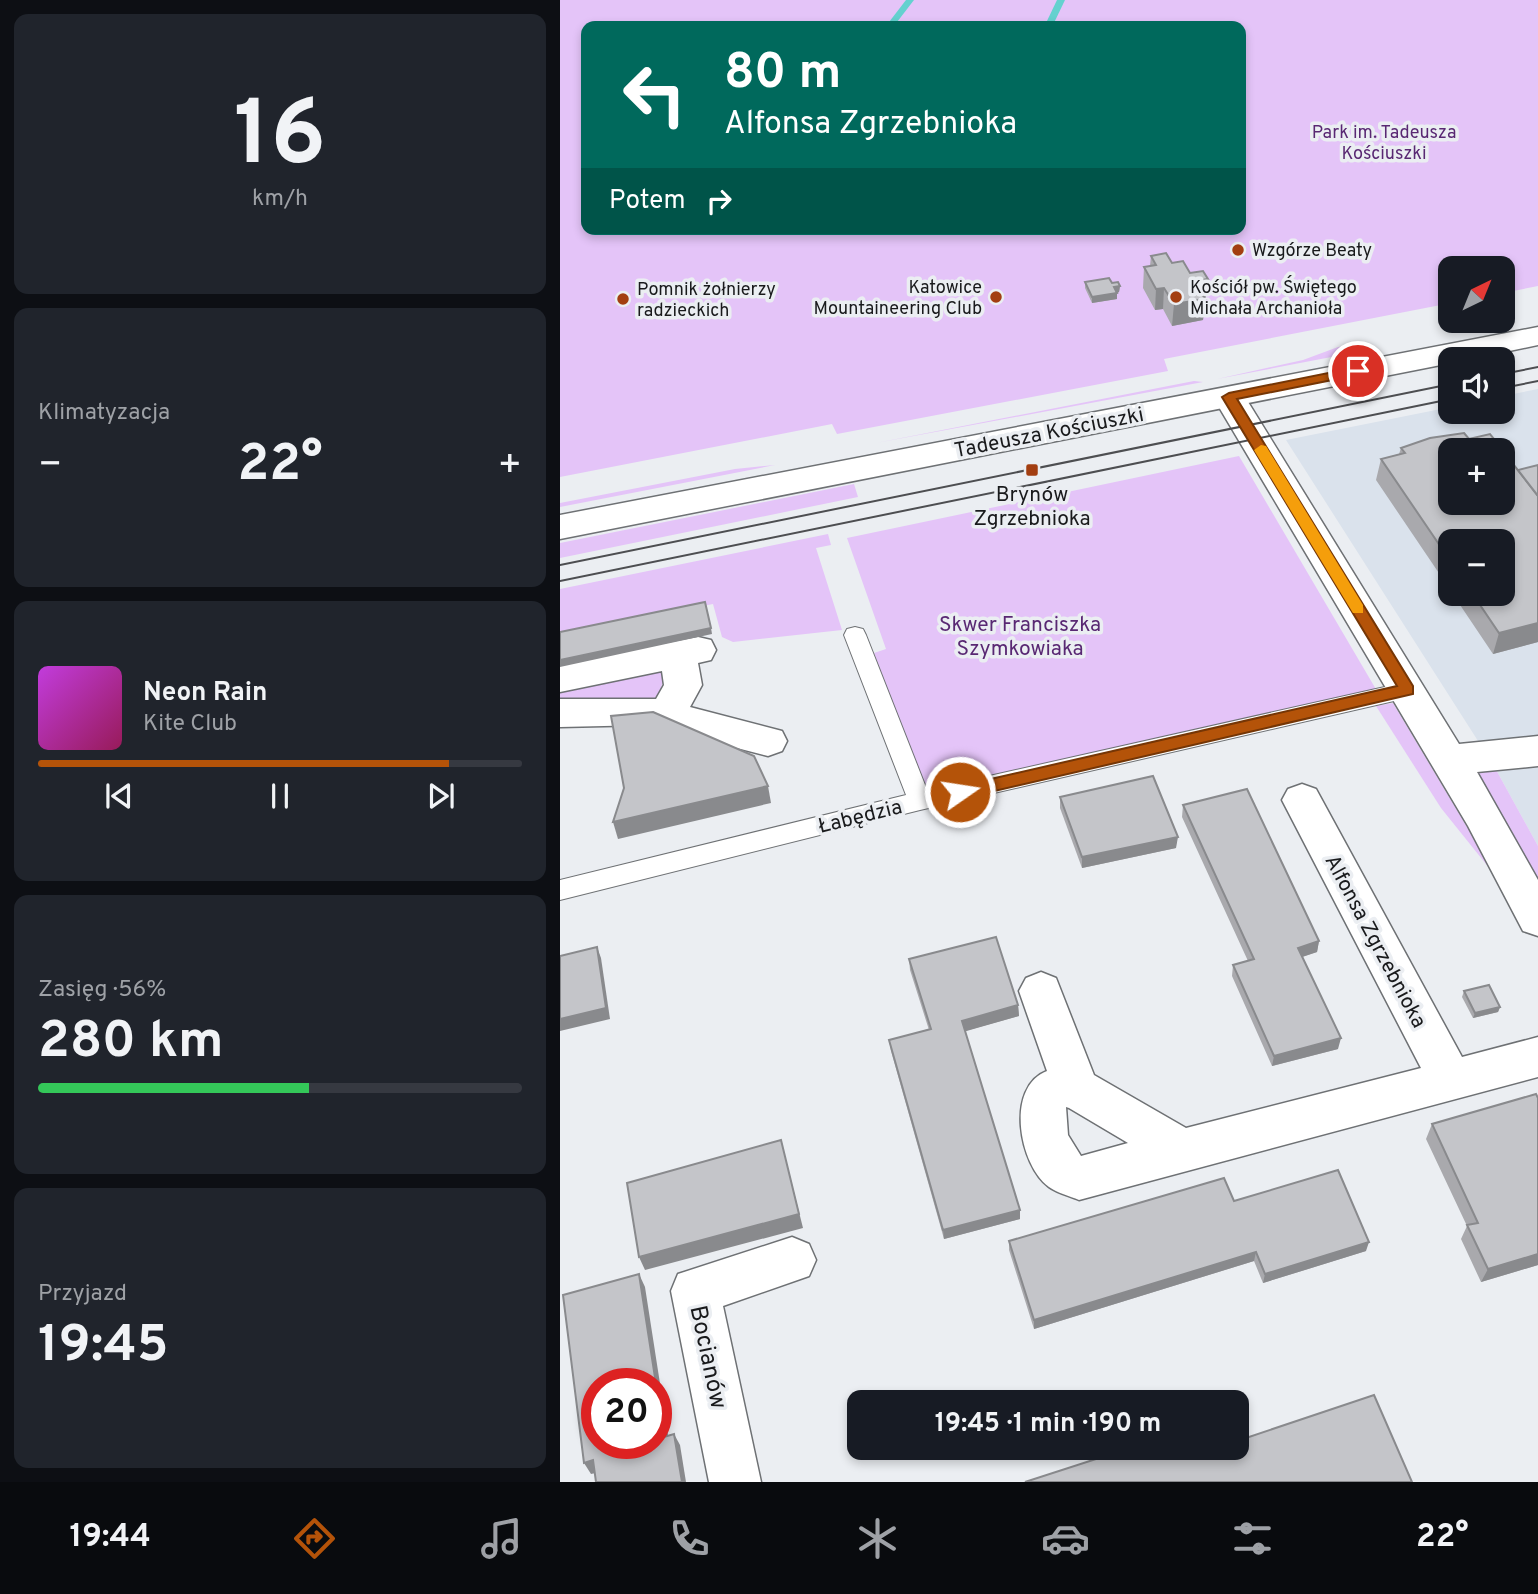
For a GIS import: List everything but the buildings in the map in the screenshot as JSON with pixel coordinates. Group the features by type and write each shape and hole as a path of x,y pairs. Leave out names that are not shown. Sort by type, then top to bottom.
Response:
{"street":[{"name":"Tadeusza Kościuszki","path":"560,527 1538,336"},
{"path":"1229,397 1449,760 1538,919"},
{"path":"560,678 688,652 683,685 666,715"},
{"path":"560,713 648,711 768,741"},
{"path":"1449,760 1533,759"},
{"name":"Alfonsa Zgrzebnioka","path":"1302,800 1451,1081"},
{"path":"1041,990 1076,1088"},
{"path":"1183,1152 1076,1088 1065,1085 1054,1088 1044,1097 1041,1110 1054,1158 1062,1171 1079,1178 1183,1152 1538,1057"},
{"name":"Bocianów","path":"735,1482 695,1291 792,1260"}],"lane":[{"path":"856,635 920,801"},
{"name":"Łabędzia","path":"560,890 920,801 1407,690"}],"shaded area":[{"path":"1538,389 1538,846 1494,766 1286,440 1438,410 1438,424 1515,424 1515,394"}],"green space":[{"name":"Park im. Tadeusza Kościuszki","path":"560,0 1538,0 1538,286 1516,290 1516,256 1438,256 1438,306 1164,359 1168,371 837,434 832,424 560,477"},
{"path":"1365,344 1347,354 1217,379 1303,360 1338,347"},
{"path":"1194,381 1203,382 876,443"},
{"name":"Skwer Franciszka Szymkowiaka","path":"1239,456 1377,691 926,794 874,653 886,649 847,538"},
{"path":"775,465 560,507 560,503 735,469"},
{"path":"854,484 858,497 560,558 560,543"},
{"path":"828,534 831,545 816,548 842,630 733,642 722,637 713,604 560,635 560,589"},
{"path":"647,672 661,672 665,676 658,696 650,701 560,703 560,689"},
{"path":"1393,703 1498,879 1441,808 1376,706"},
{"path":"1494,766 1538,846 1538,882 1475,769"}],"waterway":[{"path":"894,21 910,0"},
{"path":"1051,21 1061,0"}],"tram line":[{"path":"1515,372 1538,367"},
{"path":"1515,386 1538,381"},
{"path":"560,565 1438,387"},
{"path":"560,581 1438,402"}],"slow traffic":[{"path":"1261,450 1358,609"}],"place":[{"name":"Wzgórze Beaty","path":"1238,250"},
{"name":"Katowice Mountaineering Club","path":"996,297"},
{"name":"Kościół pw. Świętego Michała Archanioła","path":"1176,297"},
{"name":"Pomnik żołnierzy radzieckich","path":"623,299"},
{"name":"Brynów Zgrzebnioka","path":"1032,470"}],"route":[{"path":"960,792 1407,690 1229,397 1358,371"}]}
